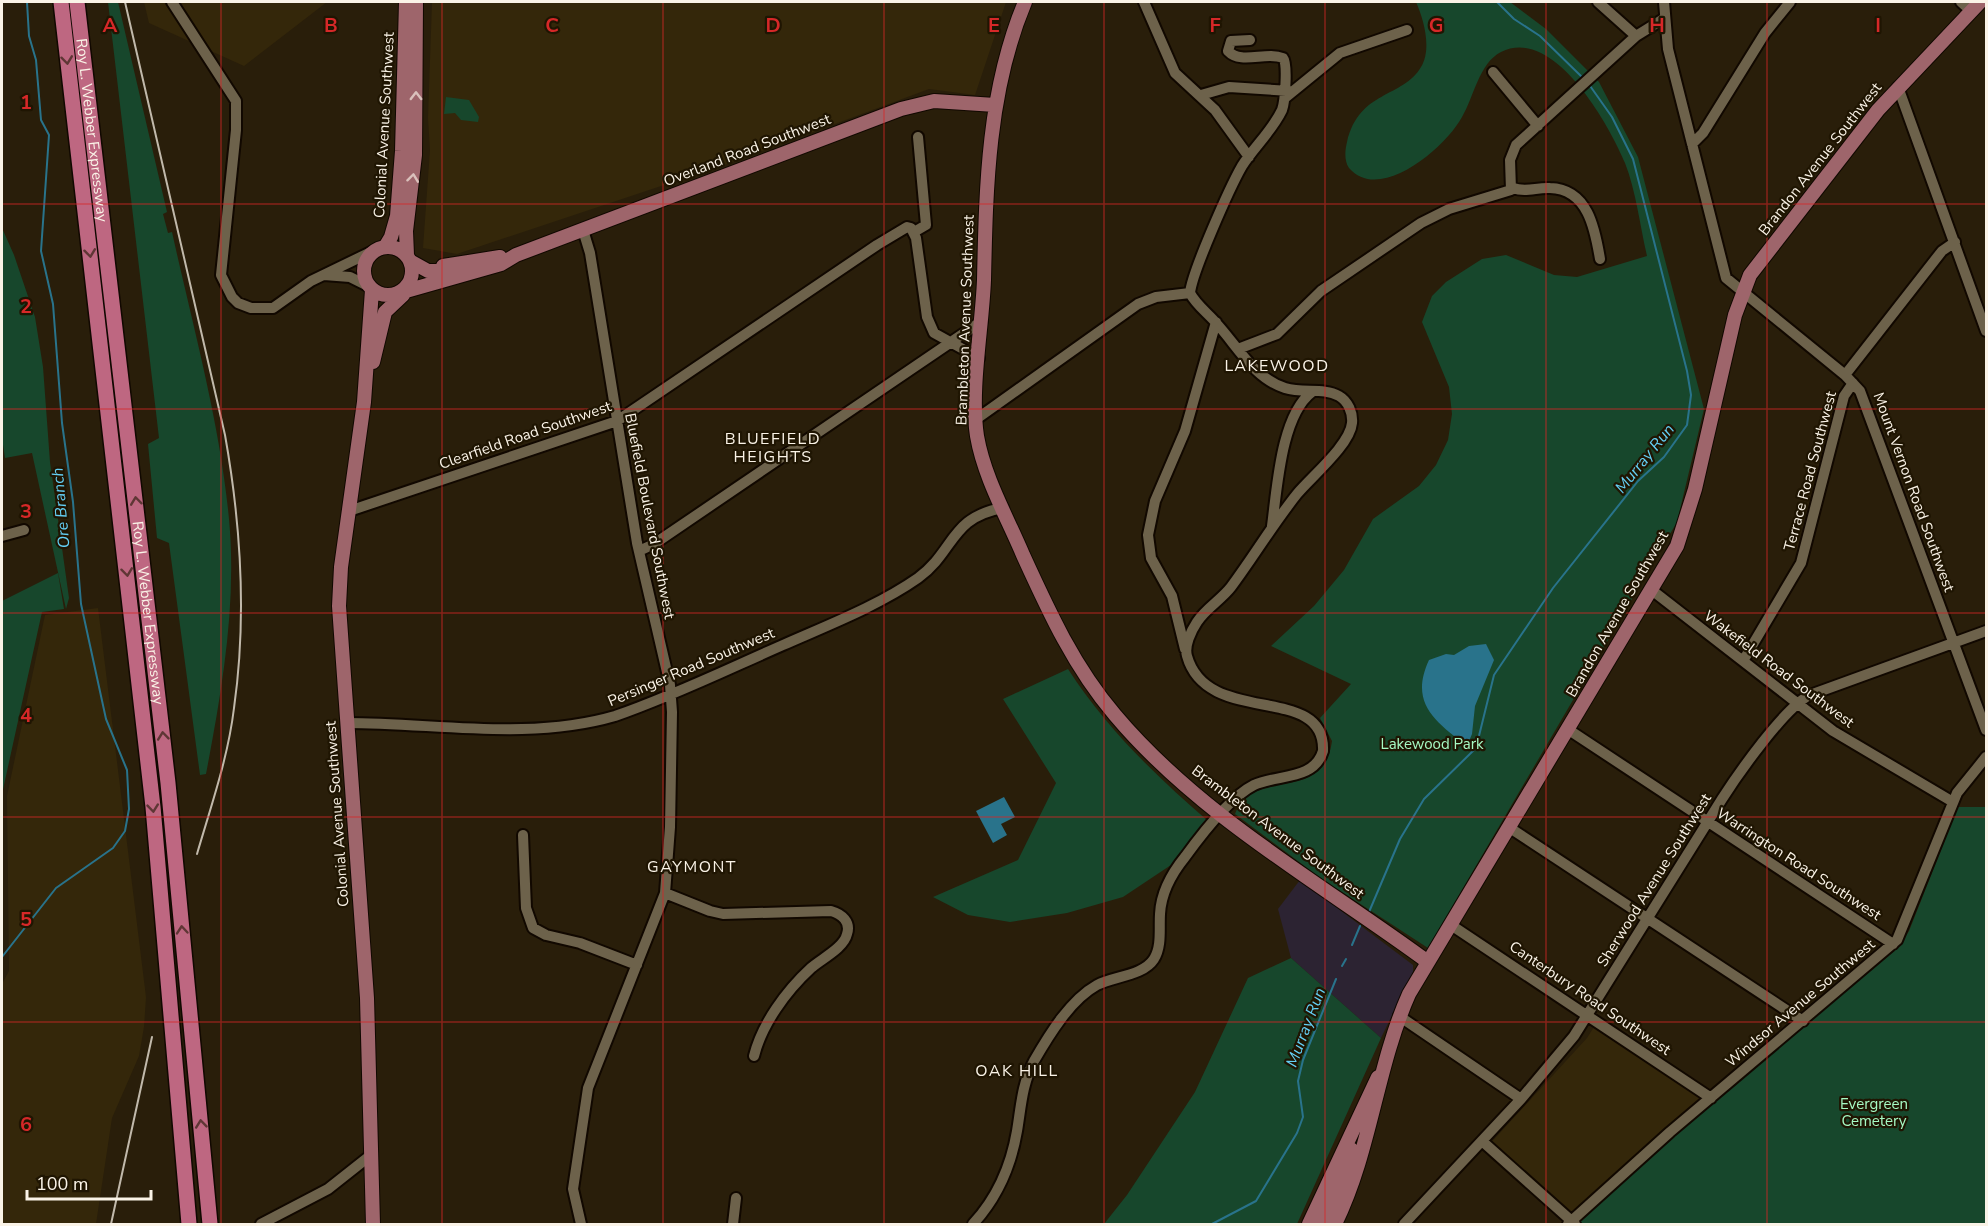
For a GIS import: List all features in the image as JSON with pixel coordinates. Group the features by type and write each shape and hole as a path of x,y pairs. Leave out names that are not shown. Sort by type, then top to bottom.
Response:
{"highway":[{"name":"Roy L. Webber Expressway","path":"61,2 153,807 189,1224"},
{"name":"Roy L. Webber Expressway","path":"77,2 168,783 210,1224"},
{"path":"206,1166 216,1224"}],"main road":[{"name":"Colonial Avenue Southwest","path":"373,251 395,229 402,151 406,2"},
{"name":"Colonial Avenue Southwest","path":"408,252 415,155 416,2"},
{"name":"Brambleton Avenue Southwest","path":"1025,2 1008,51 995,105 975,420 983,458 1003,508 1052,619 1096,690 1133,735 1222,814 1428,962"},
{"name":"Brandon Avenue Southwest","path":"1338,1220 1379,1095 1383,1067 1399,1016 1428,962 1653,591 1684,528 1735,315 1742,294 1758,263 1898,87 1971,4"},
{"name":"Overland Road Southwest","path":"401,293 483,270 516,255 901,109 934,101 995,105"},
{"path":"398,201 386,232 366,262 364,272 371,289 383,296 401,293 412,277 408,252"},
{"path":"373,251 398,249 442,266 500,257"},
{"name":"Overland Road Southwest","path":"408,252 419,268 439,273 458,271 500,257 516,255"},
{"name":"Colonial Avenue Southwest","path":"364,402 371,289"},
{"name":"Colonial Avenue Southwest","path":"373,1224 366,987 339,598 368,379 386,312 401,293"},
{"name":"Brandon Avenue Southwest","path":"1309,1224 1383,1067"},
{"name":"Brandon Avenue Southwest","path":"1322,1224 1340,1183 1369,1093"}],"street":[{"path":"172,2 236,101 236,130 222,268 225,287 238,303 244,306 273,308 324,275 373,251"},
{"path":"1144,2 1171,66 1181,80 1201,95 1223,119 1249,156"},
{"path":"1598,2 1636,36"},
{"name":"Mount Vernon Road Southwest","path":"1664,2 1668,49 1726,278 1742,294 1849,379 1865,401 1986,730"},
{"path":"1692,144 1702,133 1765,33 1790,2"},
{"path":"1513,188 1509,166 1512,152 1636,36 1665,18"},
{"path":"1201,95 1229,87 1287,93 1340,53 1354,46 1407,30"},
{"path":"1190,294 1234,180 1278,118 1287,93 1287,64 1283,58 1273,55 1241,58 1228,51 1232,41 1250,40"},
{"path":"1493,72 1538,126"},
{"path":"1898,87 1986,331"},
{"path":"918,138 926,225 914,232 927,317 934,333 979,358"},
{"path":"1238,349 1277,334 1321,291 1421,223 1449,209 1513,188 1526,191 1552,188 1564,190 1576,197 1590,217 1600,259"},
{"name":"Clearfield Road Southwest","path":"349,511 617,421 907,227 914,232"},
{"name":"Bluefield Boulevard Southwest","path":"581,1224 576,1212 573,1189 586,1099 594,1071 656,921 665,893 670,827 671,694 639,551 590,253 583,230"},
{"name":"Terrace Road Southwest","path":"1743,661 1801,563 1849,379 1942,250 1955,242"},
{"path":"324,275 350,277 371,289"},
{"path":"1186,652 1192,630 1199,620 1230,588 1272,530 1350,431 1351,415 1344,400 1332,393 1295,391 1271,382 1238,349 1190,294"},
{"path":"975,420 1138,303 1156,297 1190,294"},
{"path":"639,551 654,544 982,321"},
{"path":"973,1224 991,1201 1005,1173 1017,1134 1026,1077 1035,1059 1069,1010 1090,990 1109,979 1144,967 1153,960 1159,945 1160,912 1167,886 1185,857 1222,814 1253,785 1302,773 1312,768 1321,757 1323,743 1315,725 1292,711 1236,699 1209,689 1194,675 1172,596 1151,558 1148,534 1155,501 1185,431 1216,322"},
{"path":"1272,530 1281,462 1291,425 1299,403 1312,392"},
{"name":"Persinger Road Southwest","path":"347,723 561,728 615,716 671,694 893,593 925,572 970,519 985,511 1003,508"},
{"path":"2,536 24,530"},
{"name":"Wakefield Road Southwest","path":"1653,591 1833,731 1953,802"},
{"name":"Sherwood Avenue Southwest","path":"1404,1224 1521,1099 1589,1016 1707,822 1747,762 1797,703 1810,695 1986,631"},
{"name":"Warrington Road Southwest","path":"1569,730 1893,944"},
{"name":"Windsor Avenue Southwest","path":"1572,1223 1613,1181 1893,944 1900,936 1953,802 1965,782 1986,757"},
{"path":"1510,828 1803,1021"},
{"path":"523,835 526,908 533,928 546,935 637,964"},
{"path":"665,893 723,914 831,911 842,916 848,926 846,938 810,969 782,1002 762,1035 754,1056"},
{"name":"Canterbury Road Southwest","path":"1451,925 1711,1098"},
{"path":"1399,1016 1521,1099"},
{"path":"1482,1141 1572,1223"},
{"path":"261,1224 328,1189 371,1155"},
{"path":"733,1224 736,1198"}],"shaded area":[{"path":"144,2 327,2 244,66 149,23"},
{"path":"432,2 1006,2 975,95 929,89 724,165 457,254 423,248 430,150 428,118"},
{"path":"98,608 146,997 144,1027 139,1056 112,1118 96,1224 2,1224 2,984 9,971 7,796 45,615"},
{"path":"1300,880 1413,965 1413,972 1381,1038 1291,958 1278,909"},
{"path":"1594,1027 1696,1093 1708,1107 1571,1221 1488,1146 1587,1038"}],"green space":[{"path":"108,2 118,2 167,212 163,214 168,233 172,232 205,375 225,483 231,551 229,615 212,742 206,774 200,775 169,543 157,538 148,444 159,438"},
{"name":"Lakewood Park","path":"1416,2 1510,2 1546,29 1599,82 1638,157 1704,409 1677,522 1428,948 1322,879 1235,814 1245,799 1258,791 1303,779 1316,773 1326,761 1332,741 1320,718 1351,684 1271,646 1314,606 1344,570 1373,519 1419,486 1436,465 1448,440 1452,414 1449,387 1422,322 1432,296 1446,282 1482,259 1506,255 1554,275 1577,277 1647,256 1632,185 1625,163 1606,125 1576,83 1559,65 1540,52 1521,47 1501,52 1494,57 1482,72 1466,109 1454,129 1442,143 1411,167 1394,176 1377,179 1362,177 1349,168 1345,152 1346,145 1353,125 1361,113 1413,77 1424,60 1426,34"},
{"path":"446,97 469,100 479,117 478,122 461,120 455,113 444,114"},
{"path":"2,228 14,255 35,317 43,367 50,462 69,598 66,609 32,453 5,458 2,438"},
{"path":"58,573 64,609 42,612 2,794 2,601"},
{"path":"1068,669 1098,711 1132,750 1208,821 1171,865 1123,897 1067,913 1010,922 968,915 933,897 1018,860 1056,783 1003,699"},
{"name":"Evergreen Cemetery","path":"1958,807 1986,807 1986,1224 1575,1224 1571,1221 1899,947 1909,931"},
{"path":"1291,958 1381,1038 1297,1224 1104,1224 1127,1195 1195,1092 1248,978"}],"water":[{"path":"1486,644 1494,660 1475,706 1472,734 1467,746 1428,710 1422,688 1424,675 1429,660 1446,654 1454,655 1469,646"},
{"path":"1004,797 1015,817 1001,824 1007,835 993,843 976,811"}],"waterway":[{"name":"Ore Branch","path":"2,957 56,888 113,848 125,831 129,809 127,770 106,719 81,604 73,502 62,423 53,304 41,251 49,135 41,120 36,60 29,36 27,2"},
{"name":"Murray Run","path":"1497,2 1514,19 1540,36 1584,79"},
{"name":"Murray Run","path":"1369,912 1400,839 1424,799 1476,748 1494,675 1553,588 1638,481 1664,457 1687,425 1691,395 1687,371 1633,159 1612,117 1588,83"},
{"name":"Murray Run","path":"1352,945 1360,926"},
{"name":"Murray Run","path":"1342,966 1346,959"},
{"name":"Murray Run","path":"1212,1224 1256,1201 1297,1133 1303,1117 1298,1081 1303,1060 1336,979"}],"railway":[{"path":"125,2 225,435 238,537 241,605 234,708 223,764 197,854"},
{"path":"111,1224 152,1037"}],"district":[{"name":"LAKEWOOD","path":"1277,365"},
{"name":"BLUEFIELD HEIGHTS","path":"773,447"},
{"name":"GAYMONT","path":"692,866"},
{"name":"OAK HILL","path":"1017,1070"}]}
